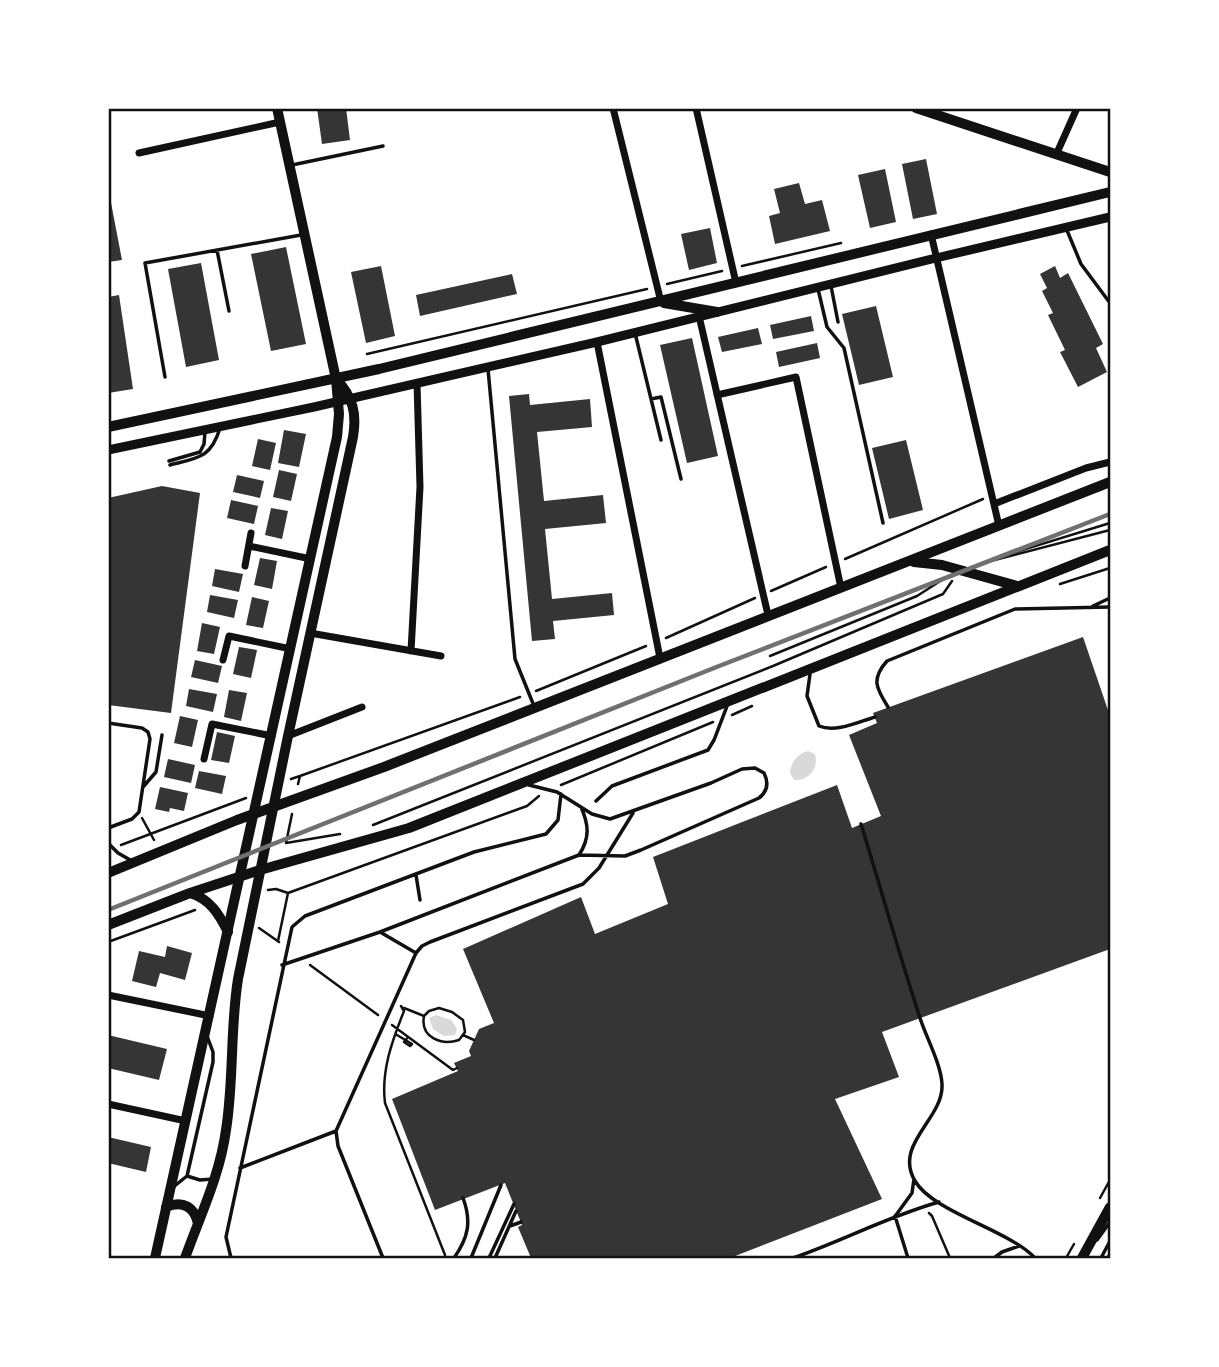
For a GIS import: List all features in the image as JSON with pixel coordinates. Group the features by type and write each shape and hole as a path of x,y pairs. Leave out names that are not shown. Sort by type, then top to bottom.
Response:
{"main road":[{"path":"155,1258 337,437 336,379 277,108"},
{"path":"916,108 1111,173"},
{"path":"108,427 336,379 1111,192"},
{"path":"661,302 717,312"},
{"path":"185,1258 215,1178 227,1123 235,994 355,429 351,398 336,379"},
{"path":"108,873 1111,482"},
{"path":"108,925 240,876 390,834 1111,550"},
{"path":"908,562 931,563 1017,586"},
{"path":"190,893 204,899 214,909 228,932"},
{"path":"166,1207 177,1204 190,1208 196,1215 198,1224"},
{"path":"1083,1258 1111,1207"}],"street":[{"path":"613,108 661,302"},
{"path":"696,108 737,283"},
{"path":"1056,155 1077,108"},
{"path":"139,153 280,122"},
{"path":"108,450 338,402 597,342 1111,217"},
{"path":"931,234 999,526"},
{"path":"699,316 768,615"},
{"path":"597,342 660,658"},
{"path":"717,395 796,377 841,588"},
{"path":"411,651 420,487 417,383"},
{"path":"993,500 1111,462"},
{"path":"245,566 251,533"},
{"path":"248,546 310,559"},
{"path":"310,633 441,656"},
{"path":"223,660 229,636 291,649"},
{"path":"288,736 362,707"},
{"path":"204,759 212,724 272,736"},
{"path":"108,995 210,1016"},
{"path":"108,1104 186,1121"}],"lane":[{"path":"290,165 383,146"},
{"path":"1066,228 1080,264 1111,303"},
{"path":"165,377 145,263 306,234"},
{"path":"217,250 229,312"},
{"path":"830,284 838,322"},
{"path":"817,287 827,327 844,348 883,523"},
{"path":"635,333 660,440"},
{"path":"488,367 514,659 534,708"},
{"path":"651,399 661,397 681,479"},
{"path":"204,429 204,444 200,452 170,463 205,454 213,446 220,426"},
{"path":"1093,606 1111,598"},
{"path":"888,707 878,690 877,673 887,661 1002,612 1015,609 1111,607"},
{"path":"812,668 807,696 816,722 822,728 829,729 875,717"},
{"path":"596,801 612,786 704,753 712,746 729,701"},
{"path":"108,723 142,728 148,732 150,739 139,812 132,819 108,828"},
{"path":"143,787 156,772 162,735"},
{"path":"282,965 380,932 579,855 625,856 641,850 759,798 765,793 767,781 764,773 747,767 634,812 605,819 561,794 520,783"},
{"path":"230,1258 226,1237 289,932 298,920 416,874 474,852 546,834 558,820 561,794"},
{"path":"579,855 587,835 586,819 581,807"},
{"path":"383,1258 338,1146 336,1131 416,953 430,942 583,884 594,875 634,812"},
{"path":"861,824 920,1018 942,1079 940,1100 910,1154 914,1179 920,1188 939,1202 1019,1246 1035,1258"},
{"path":"108,843 133,862"},
{"path":"416,874 420,900"},
{"path":"380,932 416,953"},
{"path":"170,1189 187,1176 214,1062 206,1032"},
{"path":"240,1168 336,1131"},
{"path":"187,1176 200,1180 215,1178"},
{"path":"895,1216 910,1197 914,1179"},
{"path":"471,1258 501,1185"},
{"path":"454,1258 469,1224 463,1198"},
{"path":"793,1258 895,1216 939,1202"},
{"path":"492,1258 514,1204"},
{"path":"492,1258 516,1211"},
{"path":"895,1216 908,1258"},
{"path":"510,1226 521,1222"},
{"path":"1083,1258 1111,1222"},
{"path":"1101,1258 1111,1241"},
{"path":"994,1258 1019,1246"}],"path":[{"path":"300,776 529,694 835,563 993,500"},
{"path":"770,656 917,596 959,570 1111,523"},
{"path":"370,826 773,666 931,599 943,593 959,570 1111,530"},
{"path":"1049,587 1111,568"},
{"path":"256,893 276,889 288,892 527,806 546,789 567,783 760,703"},
{"path":"139,812 150,835 163,850"},
{"path":"286,843 347,832"},
{"path":"278,941 288,892"},
{"path":"108,942 192,910 214,909"},
{"path":"256,925 288,949"},
{"path":"310,965 453,1070 457,1068"},
{"path":"392,1002 424,1016"},
{"path":"404,1008 384,1069 385,1103 446,1258"},
{"path":"439,1008 452,1012 463,1020 463,1035 459,1040 450,1042 436,1039 424,1030 424,1016 439,1008"},
{"path":"397,1035 412,1044 410,1046 404,1042 408,1037"},
{"path":"463,1035 474,1040"},
{"path":"406,1156 412,1153"},
{"path":"922,1206 932,1216 950,1258"}],"shaded area":[{"path":"808,751 815,754 814,769 808,776 794,780 790,773 793,762"},
{"path":"436,1015 451,1020 457,1029 455,1035 444,1036 433,1029 429,1018"}],"building":[{"path":"317,108 346,108 350,140 322,144"},
{"path":"926,159 937,214 913,219 902,164"},
{"path":"885,169 896,222 870,228 858,175"},
{"path":"799,183 805,204 822,200 830,231 775,244 769,216 780,213 774,189"},
{"path":"108,187 122,260 108,262"},
{"path":"710,228 717,263 689,270 681,234"},
{"path":"286,247 306,344 271,351 251,254"},
{"path":"201,263 219,360 186,367 168,269"},
{"path":"381,266 395,336 366,343 351,272"},
{"path":"1055,266 1060,278 1068,273 1103,344 1096,348 1107,372 1078,387 1060,352 1065,350 1048,315 1053,313 1042,291 1047,288 1040,274"},
{"path":"512,274 517,294 420,316 416,295"},
{"path":"119,295 133,389 108,393 108,297"},
{"path":"876,306 893,377 859,385 842,314"},
{"path":"811,316 814,331 773,339 770,325"},
{"path":"758,328 762,344 722,352 718,337"},
{"path":"692,338 718,456 687,463 660,345"},
{"path":"817,343 820,358 779,367 776,352"},
{"path":"529,394 530,405 590,399 592,427 537,432 544,501 603,495 606,523 545,529 552,599 612,593 614,615 553,621 555,639 532,641 509,396"},
{"path":"284,430 306,434 299,467 278,463"},
{"path":"258,439 276,443 270,470 252,466"},
{"path":"906,440 923,510 889,519 872,448"},
{"path":"279,470 297,474 291,501 273,497"},
{"path":"237,475 264,481 260,498 233,492"},
{"path":"162,486 200,493 171,713 108,705 108,498"},
{"path":"231,500 258,506 254,524 227,518"},
{"path":"271,508 288,511 282,539 265,535"},
{"path":"260,558 277,561 272,589 254,585"},
{"path":"215,569 243,574 239,592 212,586"},
{"path":"210,595 238,600 234,618 207,612"},
{"path":"252,597 269,601 263,628 246,625"},
{"path":"202,623 220,627 214,654 197,651"},
{"path":"1083,637 1110,716 1110,949 882,1032 899,1077 835,1099 882,1199 730,1258 531,1258 518,1227 522,1225 505,1183 435,1210 392,1099 458,1071 454,1063 471,1056 469,1051 479,1029 494,1023 463,949 581,897 595,934 668,904 653,857 837,785 852,828 881,816 849,735 877,723 873,713"},
{"path":"239,647 257,650 251,678 233,674"},
{"path":"195,660 222,666 218,683 191,677"},
{"path":"189,689 217,694 213,712 186,706"},
{"path":"229,690 247,693 241,721 224,717"},
{"path":"180,716 198,720 192,747 174,743"},
{"path":"217,732 235,736 229,763 211,760"},
{"path":"168,759 195,765 191,783 164,777"},
{"path":"199,771 226,776 222,794 195,788"},
{"path":"160,787 188,793 184,811 155,809"},
{"path":"167,946 192,953 185,980 160,973 156,987 132,981 139,951 165,957"},
{"path":"108,1035 167,1049 159,1080 108,1068"},
{"path":"108,1137 151,1147 146,1172 108,1163"}],"railway":[{"path":"108,910 714,668 1110,514"}]}
